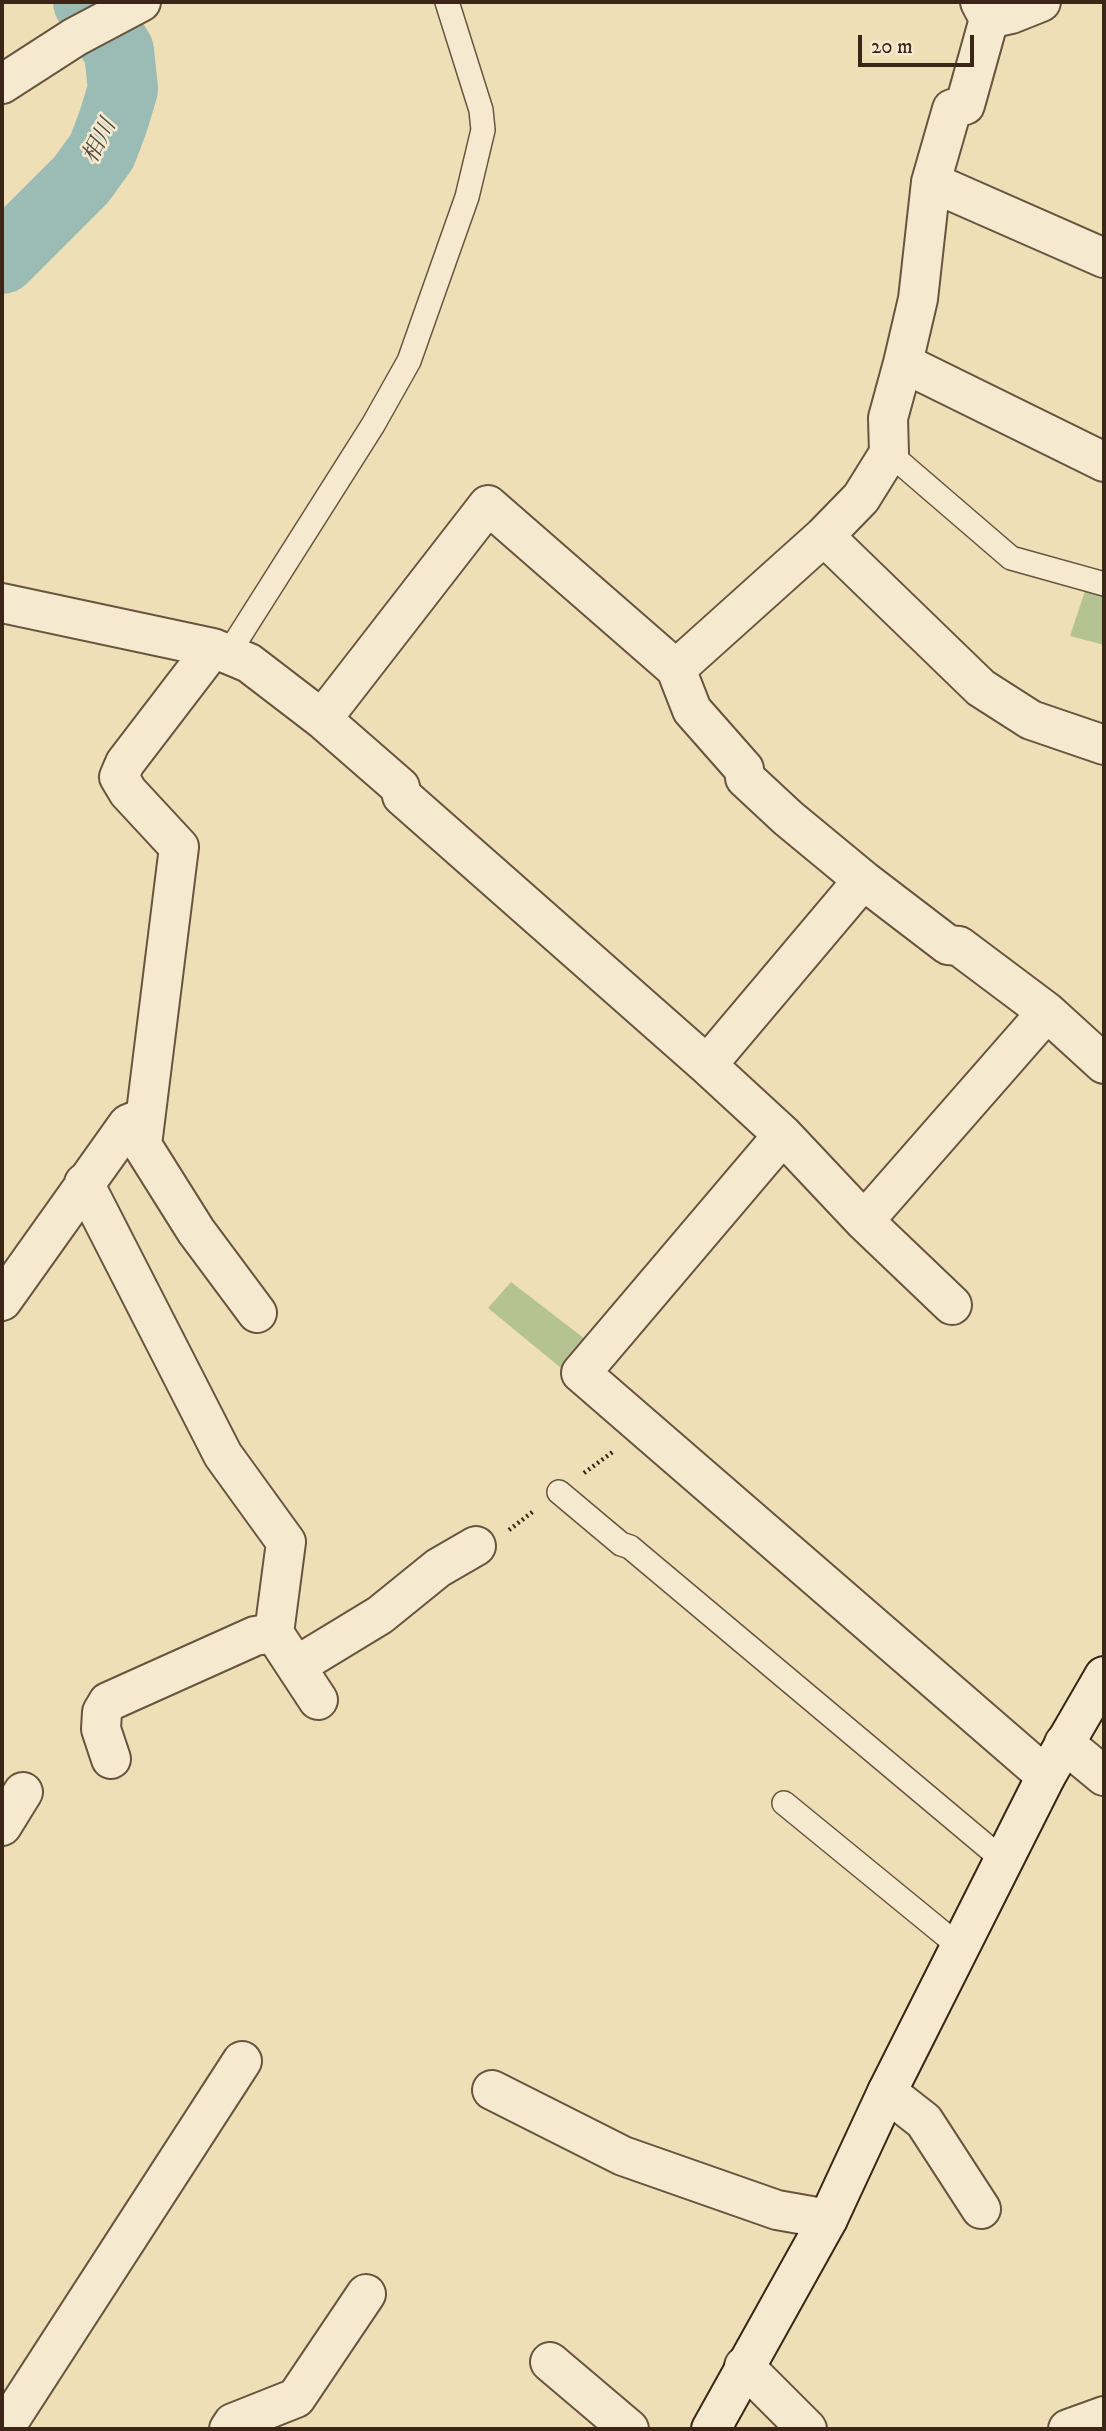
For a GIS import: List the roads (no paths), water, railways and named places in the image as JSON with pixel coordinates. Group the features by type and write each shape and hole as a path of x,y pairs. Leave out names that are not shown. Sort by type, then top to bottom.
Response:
{"street":[{"path":"676,669 824,536 861,498 889,453 887,418 918,299 931,182 952,109 965,105 985,10 1041,2"},
{"path":"2,84 75,37 138,3"},
{"path":"931,182 1104,258"},
{"path":"903,363 1104,462"},
{"path":"322,719 488,505 676,669 692,710 744,769 745,778 788,818 948,945 959,946 1047,1012 1104,1064"},
{"path":"824,536 981,688 1031,720 1104,745"},
{"path":"2,603 221,651 248,663 322,719 400,787 402,796 707,1065 783,1135 864,1221 952,1305"},
{"path":"221,651 125,763 119,777 128,792 179,847 142,1145 196,1231 257,1313"},
{"path":"707,1065 863,880"},
{"path":"864,1221 1047,1012"},
{"path":"2,1301 128,1124 145,1117"},
{"path":"783,1135 581,1373 1055,1760 1104,1776"},
{"path":"84,1183 223,1454 286,1542 274,1633 318,1700"},
{"path":"296,1666 380,1615 438,1568 476,1546"},
{"path":"111,1759 101,1729 102,1712 108,1702 255,1636 274,1633"},
{"path":"710,2429 828,2219 887,2092 1003,1860 1055,1760 1104,1676"},
{"path":"2,1826 23,1793"},
{"path":"3,2428 242,2061"},
{"path":"492,2090 623,2155 777,2210 828,2219"},
{"path":"887,2092 924,2121 981,2209"},
{"path":"229,2429 233,2423 296,2398 366,2294"},
{"path":"550,2362 629,2429"},
{"path":"744,2366 807,2429"}],"lane":[{"path":"221,651 373,425 409,361 467,197 483,130 481,110 447,2"},
{"path":"889,453 1011,558 1104,584"},
{"path":"559,1492 621,1544 630,1547 1003,1860"},
{"path":"783,1803 960,1947"}],"waterway":[{"name":"相川","path":"2,259 81,180 102,151 113,122 123,89 119,51 88,2"}]}
